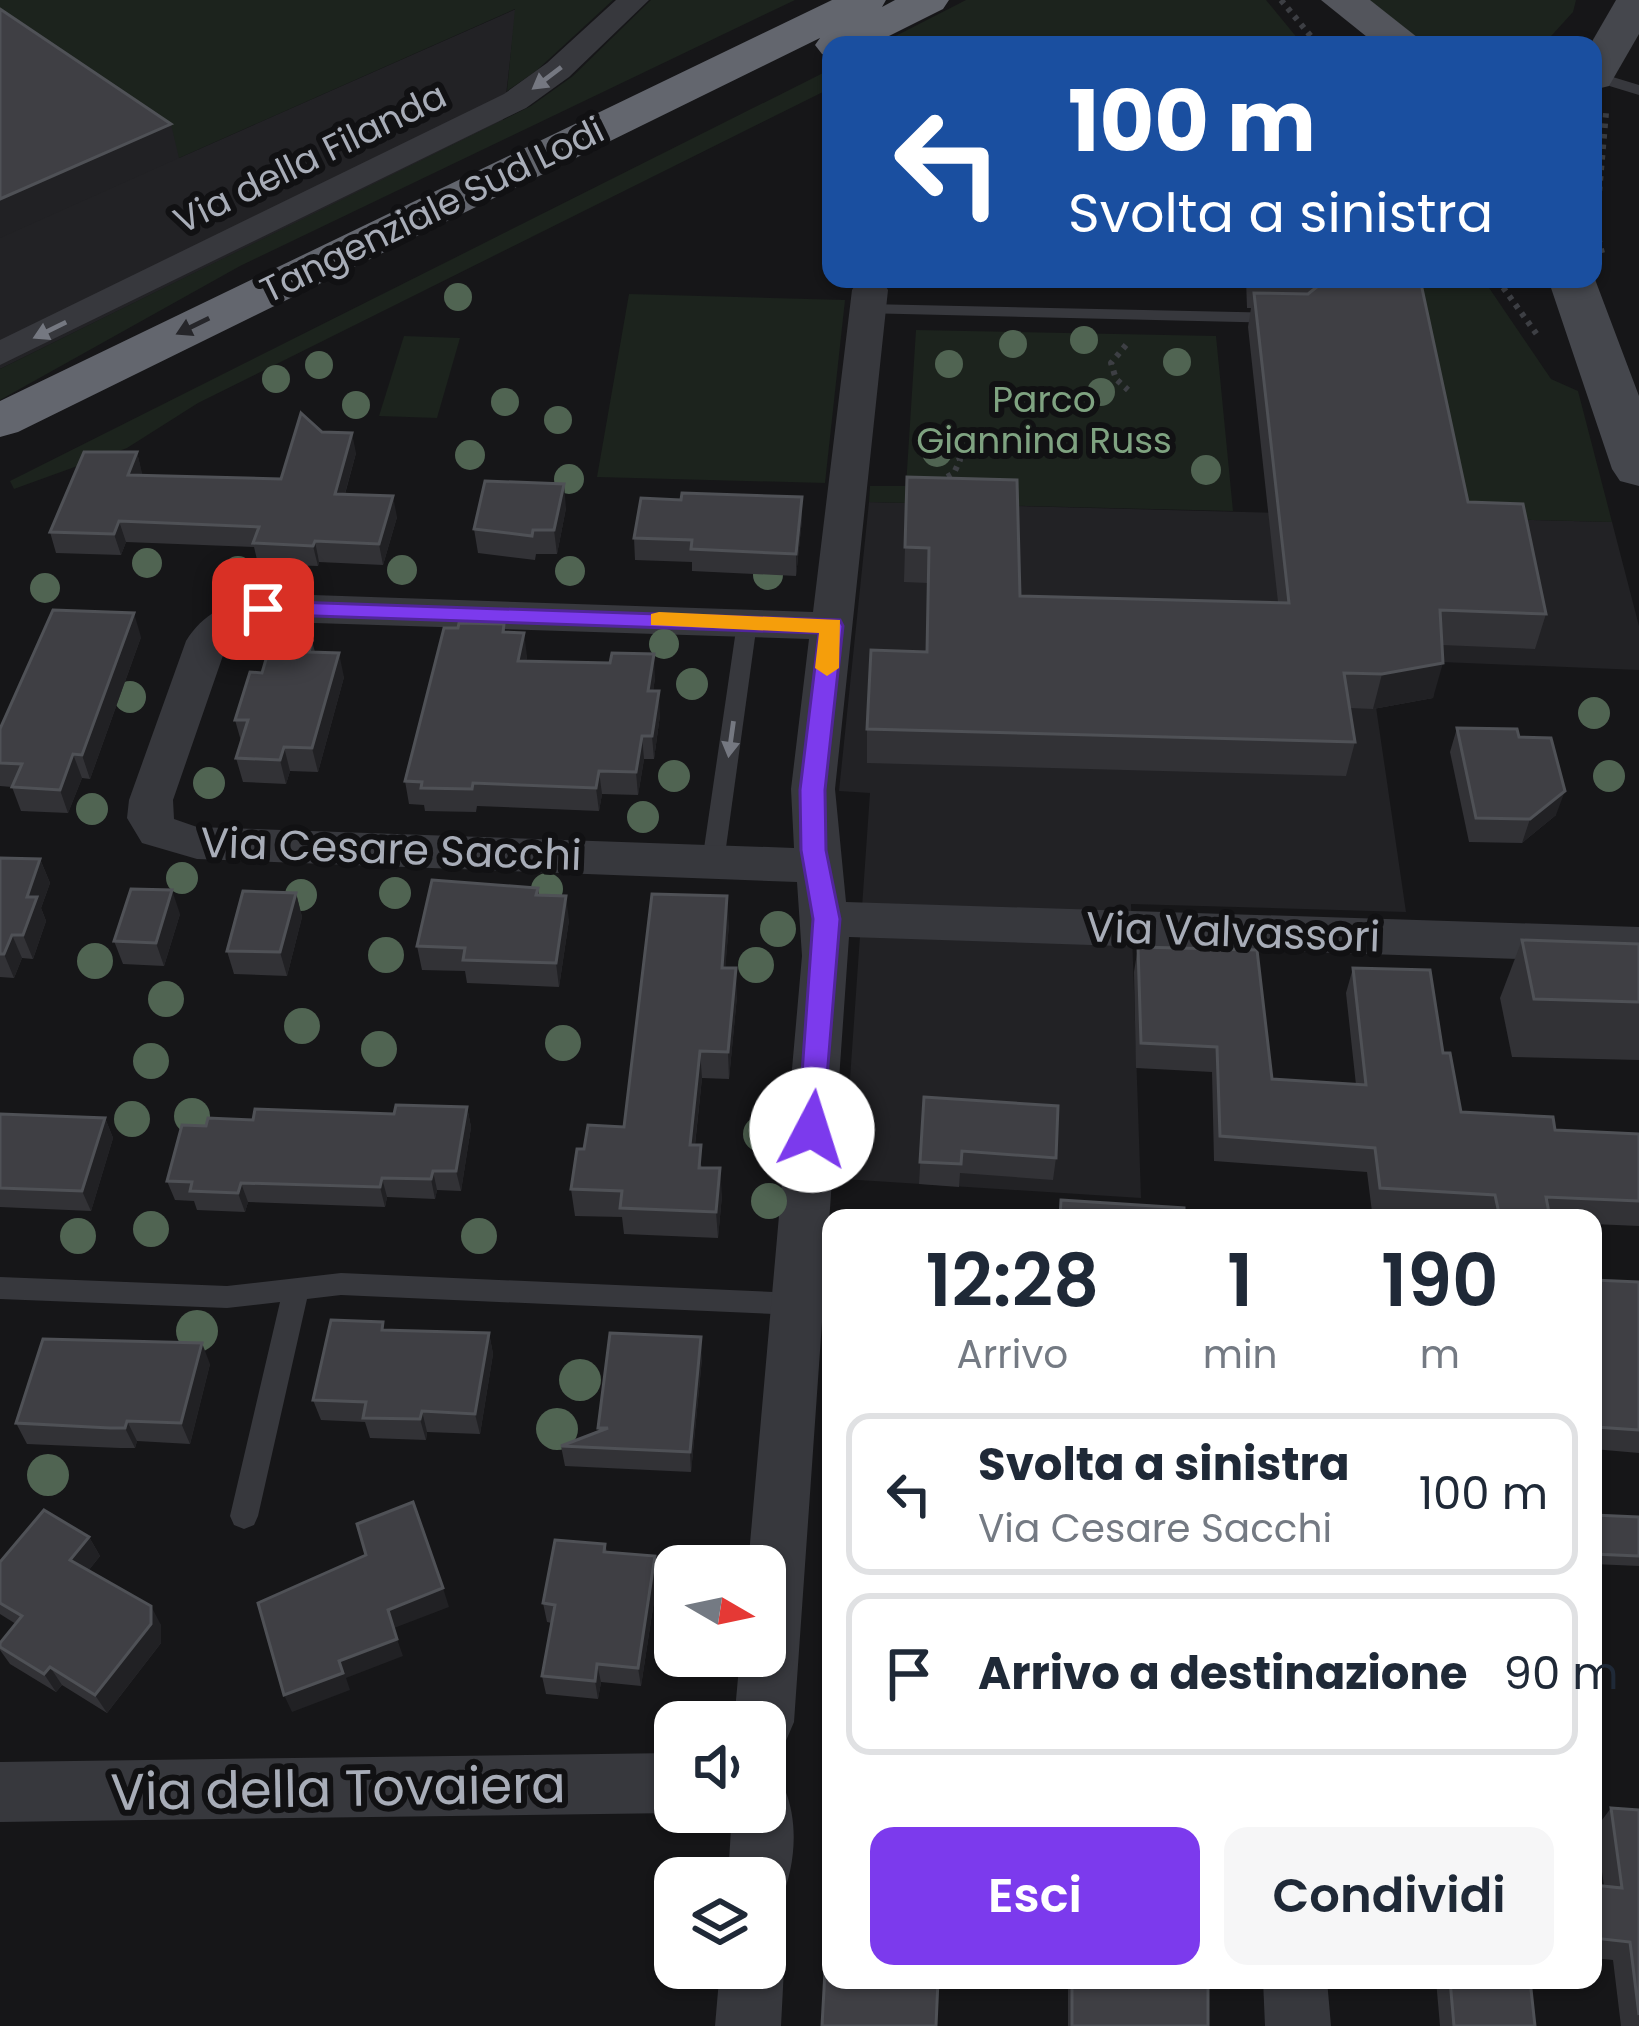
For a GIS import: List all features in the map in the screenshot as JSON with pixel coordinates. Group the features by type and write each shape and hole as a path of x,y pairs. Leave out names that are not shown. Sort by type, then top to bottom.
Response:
{"highway":[{"path":"280,284 301,260 402,198 813,0"},
{"name":"Tangenziale Sud Lodi","path":"0,421 865,0"},
{"path":"854,36 928,0"},
{"path":"0,462 822,52"}],"main road":[{"path":"1307,0 1337,36"},
{"path":"1342,0 1392,36"}],"street":[{"name":"Via della Filanda","path":"0,354 514,101 558,70 634,0"},
{"path":"1577,36 1600,0"},
{"path":"1602,76 1637,0"},
{"path":"1538,288 1606,380"},
{"path":"1591,288 1606,380 1639,469"},
{"path":"766,1701 826,919 817,866 813,790 868,299"},
{"name":"Via Cesare Sacchi","path":"817,866 197,843 158,831 149,818 151,800 207,641 214,629 244,613 283,608 832,626"},
{"name":"Via Valvassori","path":"826,919 1639,945"},
{"name":"Via della Tovaiera","path":"0,1792 654,1783"},
{"path":"748,2026 751,1989"},
{"path":"1295,1989 1298,2026"}],"lane":[{"path":"1602,78 1639,90"},
{"path":"868,299 1302,319"},
{"path":"713,862 747,623"},
{"path":"0,1288 227,1297 340,1285 798,1304"},
{"path":"244,1516 296,1289"}],"path":[{"path":"1281,0 1311,36"},
{"path":"1602,82 1607,103 1602,158"},
{"path":"847,484 923,485 946,479 960,460 945,424"},
{"path":"1039,447 1081,457"}],"shaded area":[{"path":"516,9 503,121 0,369 0,36 179,158"},
{"path":"869,502 1612,522 1639,626 1639,670 1369,659 1406,912 1131,904 1141,1198 843,1179 870,793 839,791"}],"green space":[{"path":"0,0 613,0 536,71 507,91 515,9 179,158 0,36"},
{"path":"651,0 795,0 240,266 0,400 0,369 531,106 573,76"},
{"path":"966,0 1266,0 1296,36 896,36"},
{"path":"1364,0 1576,0 1573,12 1551,36 1411,36"},
{"path":"822,74 822,92 198,403 127,448 14,489 10,481"},
{"path":"1404,288 1489,288 1551,379 1578,391 1612,522 1383,516"},
{"path":"629,294 845,300 825,483 597,477"},
{"name":"Parco Giannina Russ","path":"916,330 1216,336 1233,511 869,502 870,486 906,486"},
{"path":"404,336 460,338 437,418 379,416"}],"building":[{"path":"0,9 171,124 0,199"},
{"path":"1316,288 1422,288 1468,502 1523,504 1546,614 1440,610 1443,663 1382,674 1344,673 1355,742 867,729 871,650 927,652 929,548 905,547 907,477 1017,480 1020,596 1289,603 1254,293 1308,294"},
{"path":"301,413 322,432 352,433 335,494 393,496 379,544 253,543 259,527 119,521 114,534 50,532 84,452 137,452 128,475 281,479"},
{"path":"485,481 564,484 554,530 533,530 532,536 474,529"},
{"path":"682,493 802,497 796,554 691,549 692,540 634,538 641,498 681,500"},
{"path":"53,610 134,613 82,755 73,754 60,790 12,787 22,764 0,763 0,729"},
{"path":"459,623 504,624 503,632 524,633 518,661 610,663 612,653 654,654 648,691 659,691 652,736 642,736 636,772 599,771 596,788 473,783 472,789 421,788 422,782 405,781 444,628 458,628"},
{"path":"272,639 312,641 309,652 339,653 312,748 284,747 280,760 236,758 248,720 235,720 250,672 262,673"},
{"path":"1457,728 1517,729 1519,737 1551,738 1565,791 1530,819 1476,818"},
{"path":"0,858 40,859 27,897 37,897 23,935 12,935 4,954 0,954"},
{"path":"432,880 538,888 536,895 566,896 556,963 463,960 465,948 417,946"},
{"path":"131,889 172,890 156,943 114,941"},
{"path":"243,891 296,893 280,952 227,951"},
{"path":"652,894 727,896 722,968 736,968 728,1052 700,1051 690,1145 701,1145 699,1168 720,1168 716,1212 620,1208 622,1191 571,1189 577,1149 584,1149 588,1125 624,1127"},
{"path":"1522,940 1639,944 1639,1002 1534,999"},
{"path":"1138,947 1257,950 1272,1079 1366,1085 1353,968 1430,970 1443,1053 1450,1053 1461,1112 1553,1117 1555,1130 1639,1134 1639,1201 1546,1197 1548,1209 1498,1209 1495,1195 1380,1188 1375,1148 1220,1136 1217,1047 1141,1043"},
{"path":"924,1097 1058,1106 1056,1158 962,1151 961,1164 920,1162"},
{"path":"396,1105 467,1107 456,1171 433,1171 431,1179 382,1178 380,1187 241,1183 238,1193 190,1191 192,1182 167,1181 182,1125 206,1126 208,1118 253,1120 255,1109 394,1114"},
{"path":"0,1114 105,1118 82,1191 0,1188"},
{"path":"1061,1200 1184,1208 1184,1209 1060,1209"},
{"path":"1602,1280 1639,1282 1639,1430 1602,1427"},
{"path":"331,1320 383,1322 382,1330 489,1333 475,1414 422,1411 420,1419 363,1418 366,1402 313,1400"},
{"path":"610,1333 701,1337 690,1452 561,1446 608,1428 598,1428"},
{"path":"43,1339 202,1343 181,1423 127,1421 125,1428 110,1428 16,1423"},
{"path":"413,1502 443,1588 388,1610 397,1639 339,1661 343,1673 284,1695 258,1603 366,1555 357,1524"},
{"path":"44,1510 89,1537 70,1560 151,1606 151,1624 95,1695 50,1667 44,1674 0,1647 22,1616 0,1603 0,1562"},
{"path":"1602,1515 1639,1517 1639,1556 1602,1554"},
{"path":"555,1540 605,1544 604,1552 654,1556 638,1668 597,1664 595,1681 542,1676 555,1605 543,1603"},
{"path":"1611,1808 1639,1810 1639,2015 1630,1942 1602,1939 1602,1886 1622,1888"},
{"path":"824,1989 938,1989 936,2026 822,2026"},
{"path":"1072,1989 1208,1989 1208,2026 1072,2026"},
{"path":"1451,1989 1531,1989 1535,2026 1454,2026"}],"slow traffic":[{"path":"659,620 832,626 827,668"}],"route":[{"path":"263,609 832,626 813,790 814,850 826,919 826,956 812,1130"}]}
